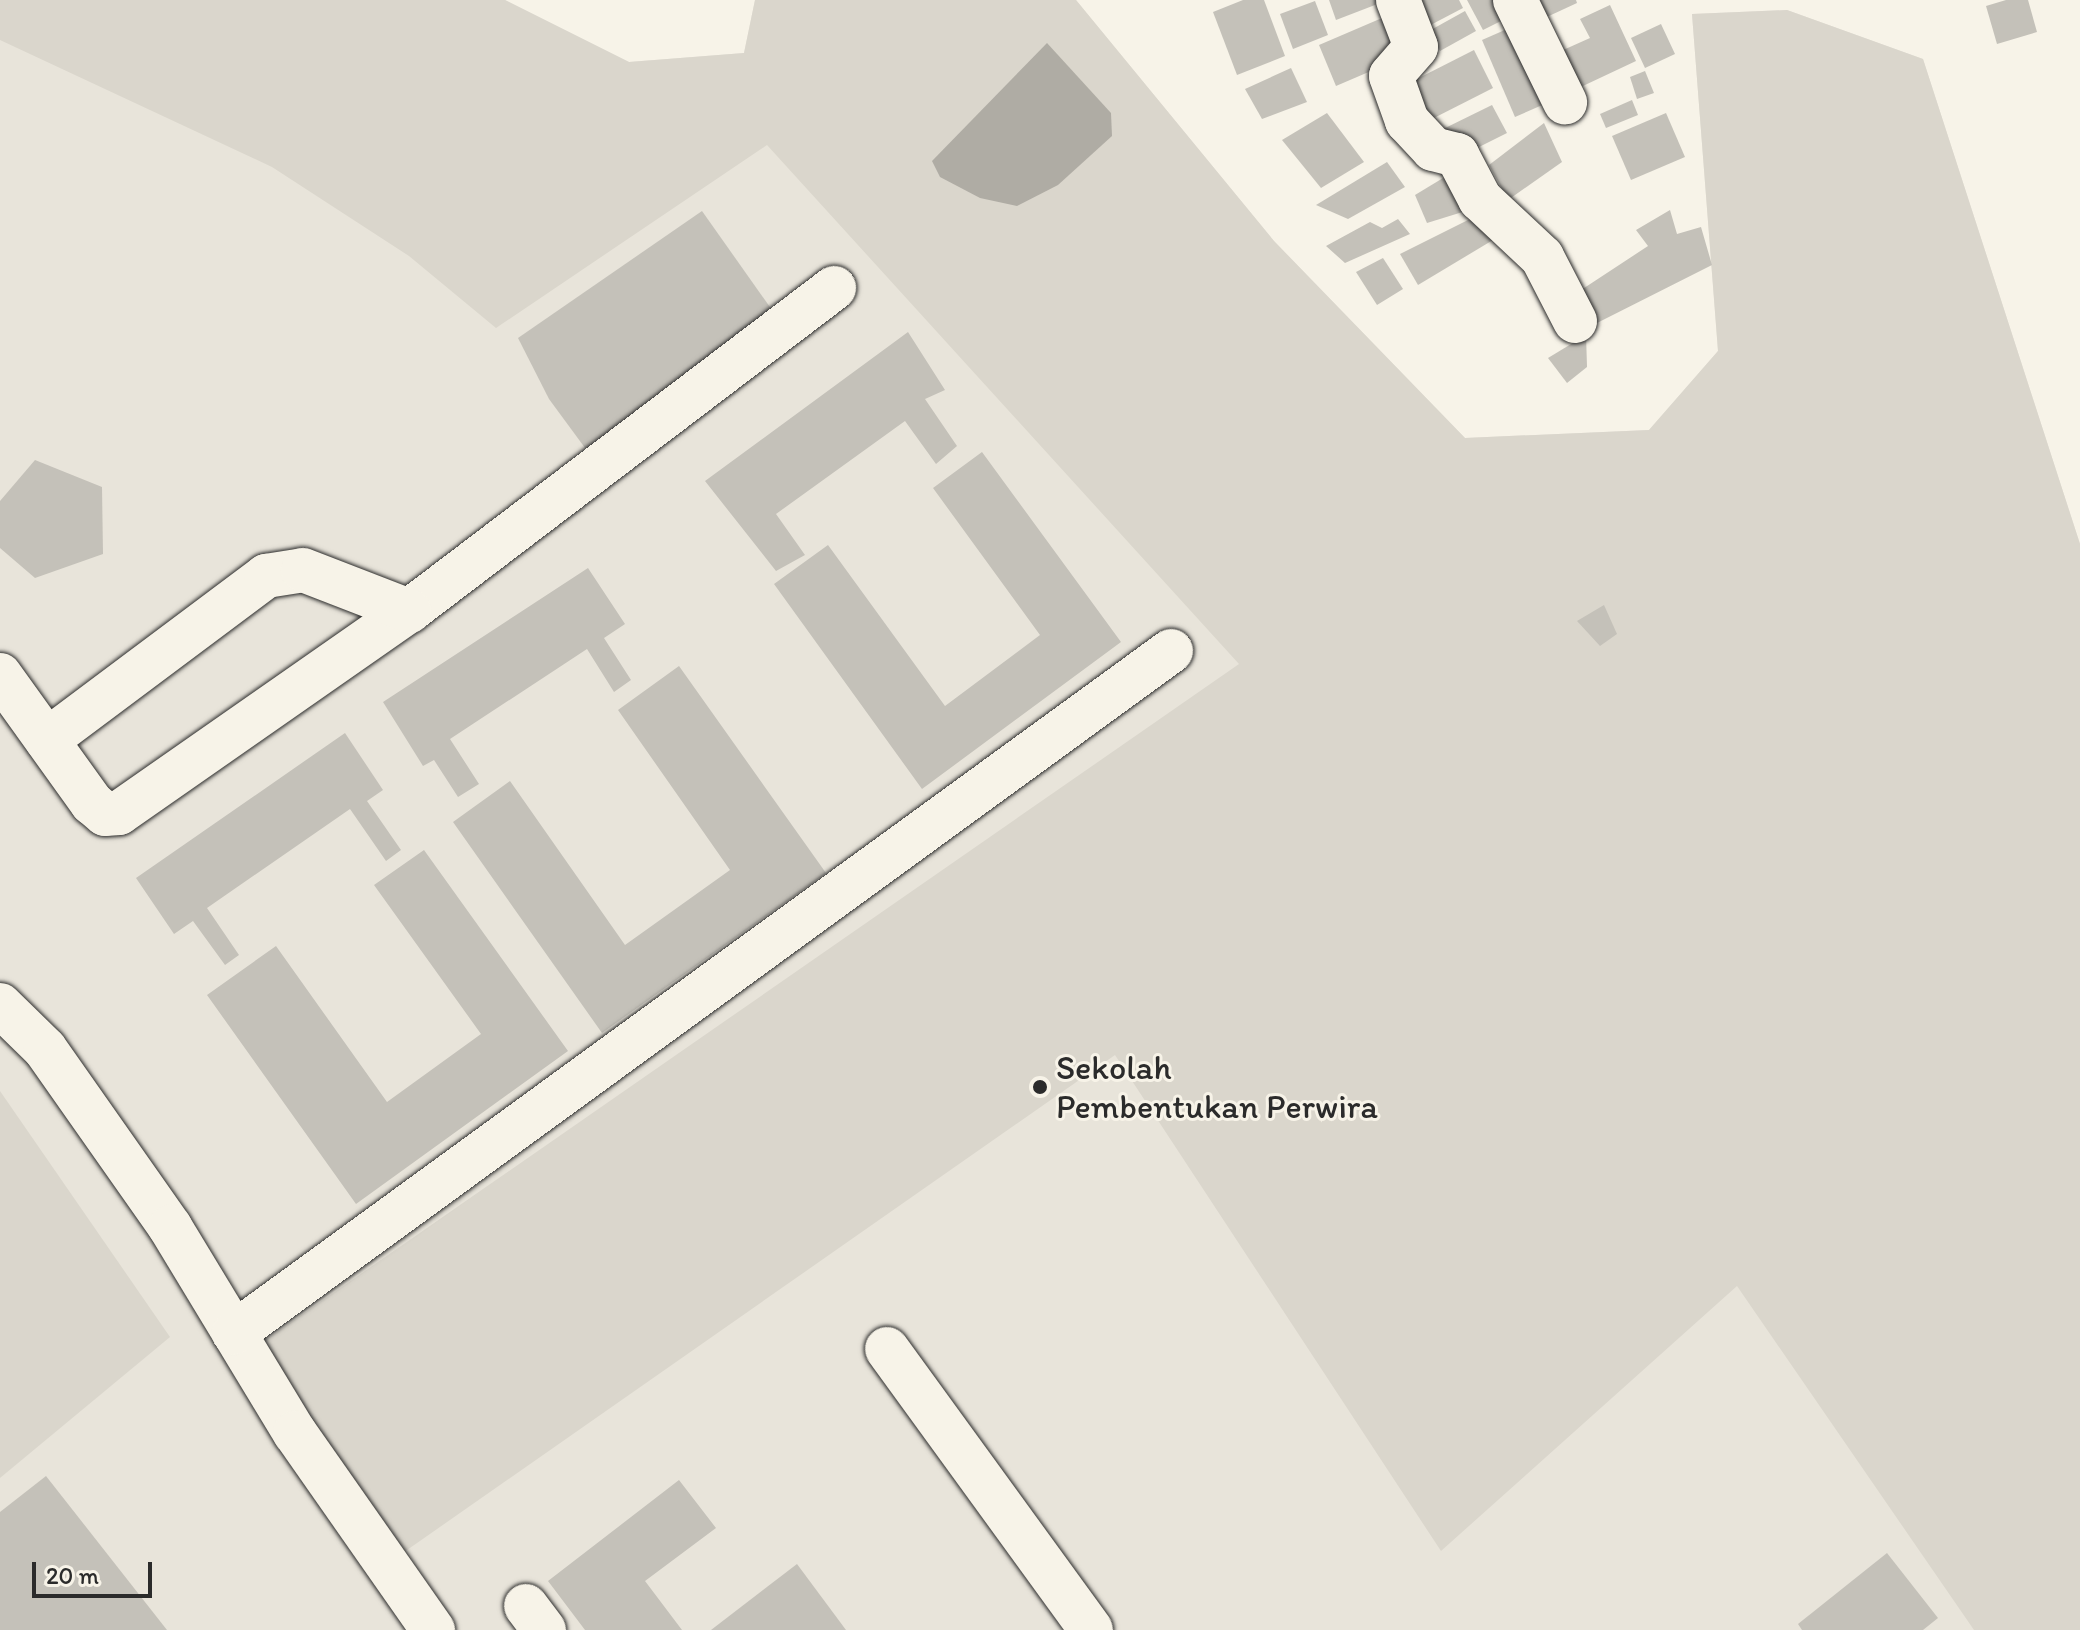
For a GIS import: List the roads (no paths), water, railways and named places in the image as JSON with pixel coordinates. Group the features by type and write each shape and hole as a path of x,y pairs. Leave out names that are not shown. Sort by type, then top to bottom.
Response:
{"street":[{"path":"1398,0 1416,47 1391,76 1407,121 1433,149 1457,155 1480,199 1542,257 1575,321"},
{"path":"1515,0 1565,102"},
{"path":"0,675 98,810 119,813 409,611 834,288"},
{"path":"47,740 266,576 303,570 409,611"},
{"path":"234,1333 1171,651"},
{"path":"0,1005 63,1075 170,1227 234,1333 433,1630"},
{"path":"887,1349 1091,1630"}],"place":[{"name":"Sekolah Pembentukan Perwira","path":"1040,1087"}]}
